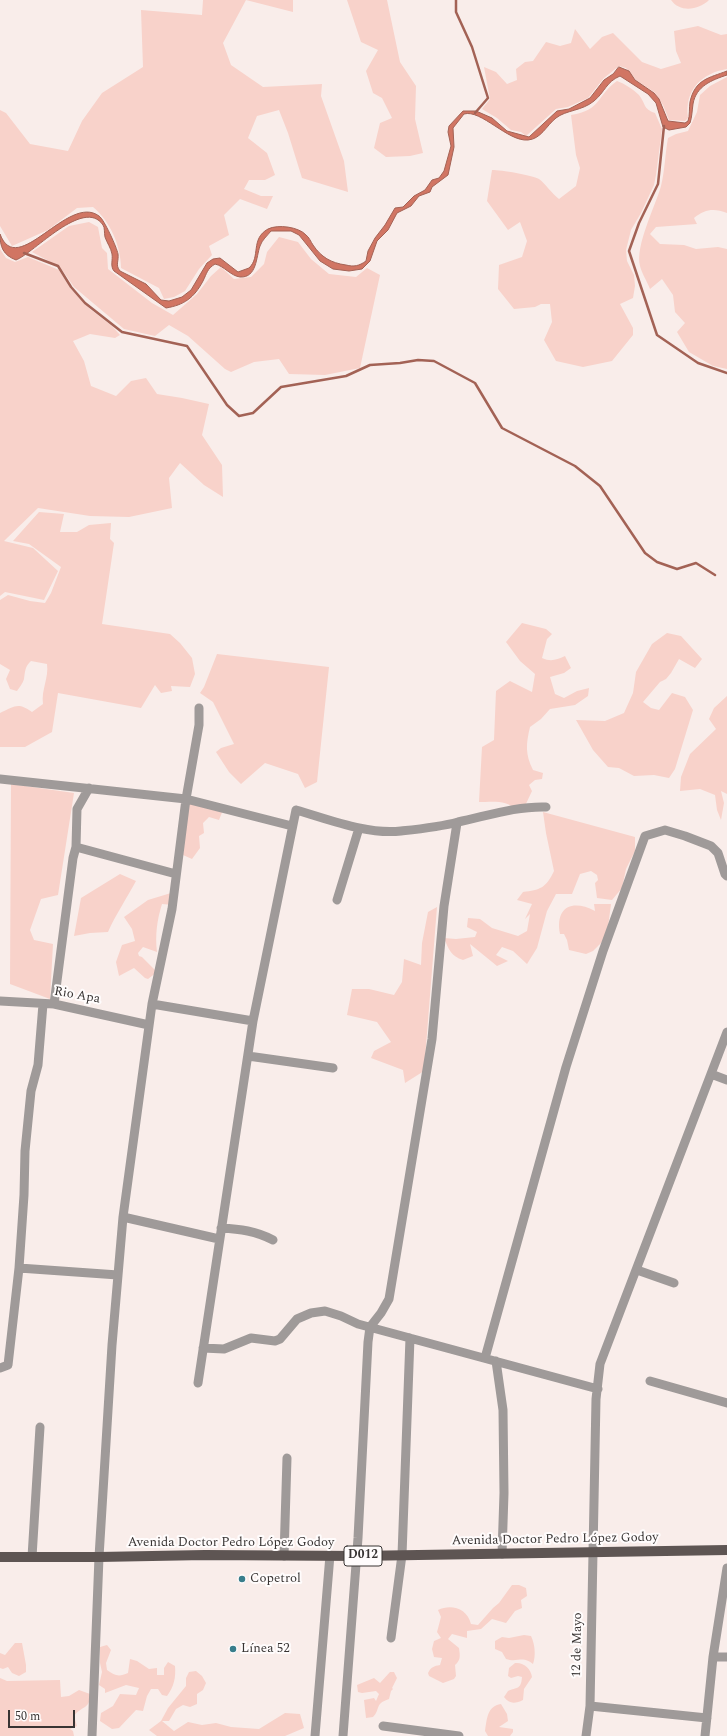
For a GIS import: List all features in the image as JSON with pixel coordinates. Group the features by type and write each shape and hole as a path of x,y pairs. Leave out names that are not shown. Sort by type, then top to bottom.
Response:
{"main road":[{"name":"Avenida Doctor Pedro López Godoy","path":"0,1557 205,1555 357,1556 727,1550"}],"street":[{"path":"92,1736 99,1557 112,1346 122,1217 152,1004 172,909 186,799 199,725 199,708"},
{"path":"0,779 186,799 292,826"},
{"path":"54,1004 72,858 76,847 78,810 90,788"},
{"path":"198,1383 253,1021 296,810 359,828 399,832 457,823 495,813 534,807 546,807"},
{"path":"343,1736 357,1556 365,1366 370,1327 381,1313 389,1298 432,1039 444,906 457,823"},
{"path":"337,900 359,828"},
{"path":"484,1358 566,1067 603,951 645,836 665,830 711,846 718,853 727,876"},
{"path":"76,847 176,874"},
{"name":"Rio Apa","path":"0,1001 54,1004 149,1025"},
{"path":"0,1368 8,1366 19,1268 24,1195 25,1151 32,1091 38,1065 43,1004"},
{"path":"152,1004 253,1021"},
{"name":"12 de Mayo","path":"586,1736 590,1706 593,1553 600,1364 727,1032"},
{"path":"248,1056 333,1068"},
{"path":"712,1074 727,1080"},
{"path":"122,1217 219,1240"},
{"path":"221,1228 246,1230 261,1234 273,1240"},
{"path":"19,1268 118,1275"},
{"path":"637,1270 674,1282"},
{"path":"203,1348 224,1349 251,1338 275,1341 280,1339 297,1319 311,1313 325,1311 370,1327 598,1389"},
{"path":"391,1638 402,1555 410,1338"},
{"path":"496,1361 503,1410 504,1493 502,1554"},
{"path":"650,1381 727,1403"},
{"path":"32,1557 40,1427"},
{"path":"284,1556 287,1458"},
{"path":"315,1736 330,1555"},
{"path":"704,1736 713,1657 727,1568"},
{"path":"713,1657 727,1657"},
{"path":"590,1706 706,1718"},
{"path":"383,1726 459,1736"}],"shaded area":[{"path":"203,0 246,0 223,43 231,65 263,87 322,84 321,96 344,161 348,192 302,178 279,110 257,116 248,138 267,153 275,175 265,180 249,180 244,189 261,196 273,196 267,209 240,199 224,215 229,235 209,246 212,255 199,269 185,291 174,297 164,299 159,288 121,268 119,251 113,234 105,219 93,207 77,208 48,230 12,246 0,226 0,110 6,113 30,144 68,151 82,121 102,93 143,67 141,10 202,15"},
{"path":"246,0 293,0 293,12"},
{"path":"347,0 387,0 400,62 416,86 415,119 423,153 410,156 386,157 374,148 380,123 392,118 382,98 373,93 366,71 378,50 361,42"},
{"path":"671,0 709,0 700,6 690,9 679,7"},
{"path":"698,26 721,35 727,34 727,69 710,74 697,84 689,99 688,118 685,121 669,120 663,105 654,92 637,81 626,68 619,66 604,78 588,98 568,107 556,109 526,136 521,132 511,130 497,118 482,109 490,99 484,67 496,72 507,84 517,80 516,69 525,62 533,61 546,42 560,46 571,43 575,29 590,49 602,37 613,33 642,62 661,69 681,63 676,51 674,31"},
{"path":"619,67 629,71 635,80 654,93 659,99 668,121 685,123 689,119 690,102 695,88 704,80 727,71 727,75 710,82 701,88 697,93 693,104 690,123 686,127 669,130 663,127 656,103 648,94 620,76 615,78 594,101 584,107 560,115 552,121 540,135 533,139 520,139 512,136 478,116 464,114 453,128 454,147 448,175 432,187 430,192 419,196 411,206 397,213 388,230 377,241 370,261 362,269 349,271 333,269 320,261 299,235 291,231 271,231 261,244 255,266 250,274 240,277 215,264 209,269 200,287 188,300 178,305 166,308 114,271 112,267 111,252 105,237 104,226 95,218 84,218 72,222 59,229 16,260 8,256 2,247 0,234 8,245 18,247 31,242 73,216 87,212 99,216 107,228 118,254 117,265 120,271 146,284 161,300 169,301 182,297 191,290 207,263 213,259 220,258 238,272 249,268 253,264 259,238 263,233 272,227 288,227 299,230 307,236 316,249 327,259 341,264 356,266 366,261 368,251 375,238 395,208 403,207 414,196 425,190 432,180 439,178 444,171 451,146 448,132 449,126 463,111 476,111 492,118 507,131 529,137 557,111 569,109 590,98 604,80 613,74"},
{"path":"727,77 727,213 718,210 706,211 694,218 697,224 656,227 650,234 660,244 684,245 696,249 718,247 727,249 727,369 713,366 689,352 677,332 685,323 675,312 673,295 662,279 650,289 641,269 639,258 646,226 661,186 668,138 688,131 697,112 700,95 710,86"},
{"path":"617,81 629,87 639,95 648,110 655,113 662,129 654,185 631,230 626,250 627,261 634,275 635,286 633,298 620,304 633,328 633,335 612,361 583,367 556,361 544,340 552,322 550,304 541,304 535,307 514,309 498,289 499,265 522,257 527,241 520,222 508,230 487,201 492,170 516,173 539,179 559,199 576,186 580,168 576,155 571,115 581,113 594,106 605,92"},
{"path":"89,222 98,227 102,248 107,253 108,269 152,303 173,315 197,294 211,276 221,267 234,279 251,277 264,264 267,252 279,237 298,242 311,259 329,274 356,277 367,268 380,275 360,368 325,375 289,374 279,359 254,362 231,372 225,369 188,336 169,325 155,336 124,329 74,287 60,267 32,252 69,226"},
{"path":"0,249 6,258 15,262 28,257 59,270 70,288 90,309 112,326 120,335 115,338 90,334 73,341 84,361 91,386 116,396 131,381 146,378 157,394 209,404 202,435 222,465 223,497 204,485 180,463 169,478 172,508 129,517 90,516 38,508 4,541 33,548 58,571 44,600 5,592 0,596"},
{"path":"39,512 64,514 60,532 77,532 89,525 111,523 110,539 114,543 102,624 170,634 180,643 192,658 195,674 190,687 171,686 172,691 161,693 155,685 141,708 58,693 52,732 25,747 0,747 0,713 16,706 23,707 32,712 43,704 47,664 31,661 26,667 23,681 17,691 10,689 6,679 10,670 0,664 0,600 8,595 30,601 45,603 51,593 61,567 29,544 13,541"},
{"path":"522,623 546,629 552,634 547,639 542,658 554,660 565,656 571,668 564,673 550,677 555,694 564,698 577,691 589,688 588,696 575,705 550,709 541,719 530,727 527,754 533,770 543,773 542,779 535,780 529,785 532,791 524,808 515,810 508,804 479,802 482,747 494,740 496,691 510,681 532,692 535,674 520,661 506,642"},
{"path":"667,633 681,636 702,659 695,668 679,659 666,679 660,682 643,702 651,708 659,710 672,693 685,697 693,710 675,769 669,778 654,775 634,776 619,768 608,767 593,750 576,720 605,721 624,713 633,693 636,672 652,644"},
{"path":"217,654 329,667 317,782 305,788 298,774 265,763 241,784 229,772 216,752 221,748 234,744 213,702 200,693 204,687"},
{"path":"727,696 727,794 721,791 724,803 721,820 717,810 715,795 700,789 680,791 681,777 690,754 716,729 709,719 714,708"},
{"path":"11,784 74,793 58,895 41,899 30,930 34,940 53,944 50,999 10,984"},
{"path":"188,799 223,810 219,820 209,817 203,823 204,833 199,836 200,848 192,859 183,855"},
{"path":"543,812 635,837 635,851 626,869 622,888 612,900 597,898 595,883 598,880 597,875 591,871 580,874 572,894 556,894 547,911 537,948 527,964 513,951 502,947 496,955 508,961 497,966 470,944 473,956 463,960 456,957 449,949 444,938 456,939 475,937 477,932 467,927 468,918 480,919 492,928 518,936 527,931 530,914 525,919 532,904 517,900 523,892 538,889 545,885 554,871"},
{"path":"120,874 136,881 108,932 74,936 81,898"},
{"path":"171,893 173,905 162,904 159,916 156,934 157,952 143,947 138,953 139,956 142,957 157,972 148,979 134,968 119,976 116,962 122,945 135,941 132,929 124,917 148,900"},
{"path":"594,904 611,904 605,939 593,951 586,954 569,950 564,934 560,934 560,917 567,908 572,906 587,907 595,911"},
{"path":"437,907 424,1071 405,1083 403,1070 371,1058 374,1051 391,1042 377,1022 347,1015 352,989 369,989 394,995 402,982 404,959 421,965 422,943 428,912"},
{"path":"512,1585 519,1585 526,1588 527,1596 521,1600 522,1608 515,1611 506,1623 492,1619 481,1629 467,1631 467,1638 452,1634 448,1639 459,1648 460,1653 460,1658 455,1665 456,1676 454,1679 443,1683 429,1676 428,1673 430,1669 434,1666 440,1665 442,1658 434,1657 432,1649 434,1641 441,1638 437,1632 441,1617 438,1610 448,1607 458,1609 466,1614 471,1624 478,1625 499,1603"},
{"path":"524,1635 531,1636 532,1639 535,1654 533,1664 526,1660 506,1659 502,1652 495,1649 495,1641 502,1637 509,1638"},
{"path":"15,1643 22,1643 26,1665 26,1672 19,1676 12,1673 8,1667 3,1669 0,1668 0,1653 5,1655"},
{"path":"107,1645 111,1650 106,1663 107,1670 115,1675 128,1673 130,1659 137,1661 149,1669 157,1668 157,1675 164,1675 164,1668 168,1662 175,1666 174,1682 167,1696 162,1695 158,1689 151,1689 147,1696 143,1711 136,1710 119,1728 112,1729 100,1721 101,1713 113,1706 120,1694 136,1695 139,1688 126,1685 105,1693 105,1689 99,1685 102,1672 100,1663 100,1647"},
{"path":"515,1663 524,1665 530,1671 532,1677 524,1689 523,1700 512,1703 504,1697 508,1691 520,1686 521,1684 522,1677 518,1676 511,1678 508,1676 509,1668"},
{"path":"196,1671 202,1676 206,1683 203,1690 197,1694 197,1704 190,1707 183,1705 176,1709 169,1721 162,1721 174,1731 188,1722 202,1725 216,1723 231,1727 259,1729 285,1713 300,1714 304,1728 285,1736 157,1736 149,1730 161,1721 168,1708 186,1686 186,1678 189,1672"},
{"path":"390,1672 394,1672 397,1678 389,1699 379,1705 377,1712 373,1717 366,1718 364,1700 374,1698 376,1701 379,1694 376,1691 362,1693 358,1692 357,1685 374,1678 380,1683"},
{"path":"0,1678 7,1681 60,1680 61,1697 69,1696 79,1690 90,1694 90,1699 87,1705 74,1716 77,1726 70,1729 73,1731 74,1736 0,1736"},
{"path":"501,1704 507,1714 508,1721 499,1727 513,1729 513,1732 510,1736 488,1736 485,1731 488,1714 493,1707"}],"waterway":[{"path":"456,0 456,12 472,47 488,98 475,113"},
{"path":"664,126 658,184 639,223 629,251 657,335 698,363 727,373"},
{"path":"24,253 58,266 71,287 85,303 122,332 187,346 227,405 239,416 253,413 281,387 346,376 370,365 418,360 434,361 475,383 502,428 575,466 600,486 645,553 657,562 677,569 696,563 715,575"}],"place":[{"name":"Copetrol","path":"242,1579"},
{"name":"Línea 52","path":"233,1649"}]}
